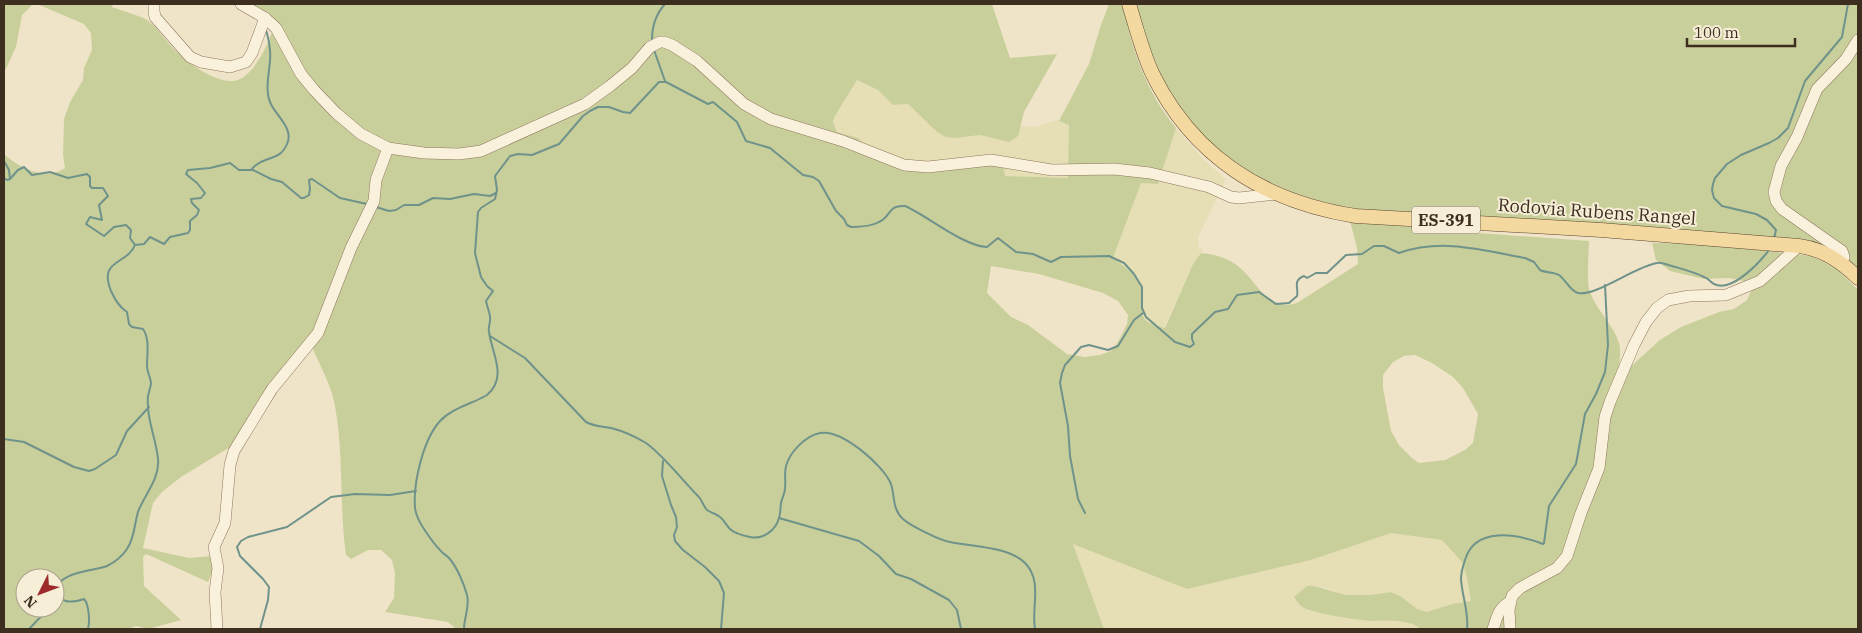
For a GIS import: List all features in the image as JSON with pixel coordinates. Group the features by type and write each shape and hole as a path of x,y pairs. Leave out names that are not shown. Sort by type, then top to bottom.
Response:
{"main road":[{"name":"Rodovia Rubens Rangel","path":"1129,4 1152,71 1168,102 1184,126 1219,160 1256,184 1276,194 1312,207 1356,216 1592,230 1799,246 1821,252 1842,264 1858,278"}],"street":[{"path":"154,4 155,17 185,53 201,62 230,67 246,62 252,53 265,18"},
{"path":"240,4 265,18 276,28 301,74 336,113 361,134 388,148 424,153 459,154 481,150 585,104 632,68 650,47 664,42 697,61 744,104 770,119 842,141 904,165 928,167 991,160 1052,170 1114,169 1150,173 1209,187 1231,197 1239,198 1276,194"},
{"path":"1842,264 1844,256 1842,252 1782,209 1776,201 1774,192 1781,166 1797,137 1817,90 1853,51 1858,40"},
{"path":"217,629 215,592 218,568 214,547 225,523 228,509 230,465 234,451 272,389 316,338 351,248 372,205 376,180 388,148"},
{"path":"1510,629 1510,602 1512,596 1520,588 1551,572 1567,556 1581,513 1599,468 1605,418 1610,402 1640,333 1654,312 1668,300 1689,296 1726,295 1760,281 1799,246"},
{"path":"1493,629 1499,610 1510,602"}],"shaded area":[{"path":"857,80 878,90 893,105 908,104 937,132 956,138 980,135 993,137 1021,126 1035,127 1058,120 1069,125 1069,178 1005,176 1003,164 915,172 872,153 858,138 837,132 834,127 835,116"},
{"path":"1176,128 1204,160 1226,179 1198,237 1199,247 1203,250 1193,264 1164,328 1154,326 1143,318 1141,312 1142,297 1113,258 1141,183 1158,184"},
{"path":"1391,533 1442,540 1462,562 1471,601 1452,604 1427,612 1417,609 1390,592 1371,595 1346,595 1323,587 1302,606 1344,618 1406,622 1421,629 1104,629 1073,543 1187,589 1311,560"}],"green space":[{"path":"4,4 33,4 22,15 16,47 4,73"},
{"path":"37,4 113,4 112,7 148,20 177,52 199,70 216,78 233,81 247,75 253,68 263,52 273,29 244,4 992,4 1010,58 1057,54 1024,112 1018,136 1009,142 980,135 956,138 946,137 937,132 908,104 893,105 878,90 857,80 835,116 833,122 837,132 858,138 872,153 915,172 1003,164 1005,176 1068,178 1069,125 1059,121 1089,64 1109,4 1122,4 1136,54 1148,84 1165,114 1176,128 1158,184 1141,183 1113,258 1129,270 1139,282 1143,294 1143,317 1154,325 1165,328 1193,264 1201,253 1224,258 1232,262 1245,273 1266,297 1273,301 1285,305 1297,303 1358,264 1357,248 1350,221 1589,241 1588,274 1590,292 1596,305 1617,336 1620,347 1618,378 1660,340 1681,327 1719,312 1734,309 1747,300 1751,291 1744,281 1729,278 1704,279 1670,271 1656,260 1652,243 1702,244 1812,256 1838,270 1858,290 1858,629 1421,629 1404,622 1373,621 1315,612 1301,606 1294,597 1307,586 1314,586 1346,595 1371,595 1390,592 1400,596 1417,609 1427,612 1452,604 1471,601 1462,562 1442,540 1391,533 1311,560 1187,589 1073,544 1104,629 456,629 448,622 385,612 394,598 395,573 392,560 381,550 368,550 351,559 346,555 340,443 334,399 313,349 313,342 235,444 181,477 162,492 153,503 143,548 189,558 211,556 213,569 208,582 146,554 143,557 144,586 181,620 148,629 136,626 128,629 4,629 4,154 24,168 41,173 49,174 65,168 63,155 64,119 70,102 83,80 84,68 92,50 91,33 84,24","holes":["991,266 1039,274 1103,293 1118,301 1128,315 1127,324 1111,351 1085,357 1067,354 1028,325 1011,317 987,293","1415,355 1432,363 1453,377 1463,388 1478,414 1473,443 1465,450 1445,460 1419,463 1399,445 1391,431 1383,388 1383,375 1393,362 1404,356"]},
{"path":"1133,4 1858,4 1858,275 1832,254 1360,211 1286,195 1216,152 1159,85"}],"waterway":[{"path":"652,40 655,21 665,4"},
{"path":"1774,239 1776,230 1767,220 1756,214 1722,206 1714,198 1713,184 1715,178 1727,164 1741,155 1778,138 1788,128 1805,81 1842,37 1848,4"},
{"path":"251,170 261,162 280,154 289,139 287,129 272,106 268,95 270,52 266,30"},
{"path":"654,50 665,81"},
{"path":"464,629 468,603 464,586 452,562 436,546 421,524 416,511 415,498 420,462 434,429 440,421 456,409 487,395 497,381 497,365 489,332 490,318 486,301 493,291 481,277 475,253 478,212 495,199 497,190 495,176 510,156 518,154 532,155 559,144 583,116 598,107 609,107 630,113 659,82 666,82 708,104 713,102 737,122 746,141 770,148 803,175 813,177 819,181 836,211 847,225 851,227 876,223 883,220 895,207 905,206 967,242 978,245 987,247 998,238 1016,252 1033,254 1051,262 1061,257 1109,256 1124,263 1142,287 1142,308 1146,317 1175,342 1190,347 1194,344 1192,334 1215,312 1228,309 1237,295 1259,292 1276,304 1289,303 1297,296 1297,282 1300,278 1304,276 1307,278 1316,273 1327,273 1346,255 1362,254 1374,246 1384,246 1399,253 1431,246 1462,247 1525,258 1534,262 1540,270 1559,275 1578,293 1595,290 1648,265 1659,263 1707,278 1714,284 1721,286 1729,284 1745,275 1769,250"},
{"path":"4,161 9,170 10,179"},
{"path":"135,245 144,244 150,237 164,244 170,237 188,233 190,221 197,215 199,210 192,203 191,199 201,198 205,193 186,174 188,170 210,168 230,163 239,170 253,170 282,182 301,198 309,195 309,180 312,179 340,198 367,204"},
{"path":"10,179 18,170 24,167 32,175 50,172 68,178 87,174 90,177 90,186 92,188 103,188 108,196 99,205 102,220 90,217 86,224 104,236 114,227 126,225 131,230 130,238 135,245"},
{"path":"4,178 10,179"},
{"path":"376,207 389,211 396,210 404,205 419,205 433,198 450,199 474,194 490,196 496,193"},
{"path":"88,629 89,613 86,601 84,599 73,602 65,601 58,592 58,585 68,576 102,568 121,556 132,540 138,512 154,480 158,466 157,451 148,412 148,396 151,384 147,368 147,337 143,329 132,327 129,324 127,312 116,300 108,281 108,273 111,268 126,256 135,245"},
{"path":"1467,629 1461,576 1470,549 1487,537 1498,536 1533,540 1543,544 1549,506 1576,464 1585,414 1605,372 1608,345 1605,285"},
{"path":"1085,513 1078,499 1070,456 1068,426 1060,383 1062,373 1065,365 1081,347 1089,345 1108,350 1118,346 1134,320 1143,313"},
{"path":"490,336 525,358 586,422 634,436 653,448 699,497 707,510 719,516 732,530 743,535 755,538 760,537 768,533 775,526 780,516 781,503 785,492 786,466 791,455 799,445 809,437 820,433 829,433 850,442 871,458 887,476 891,484 897,511 907,522 945,541 1000,550 1018,557 1025,563 1034,578 1035,629"},
{"path":"4,439 24,442 74,467 89,471 116,455 127,431 149,407"},
{"path":"663,461 662,476 676,517 675,541 719,581 724,593 721,629"},
{"path":"260,629 268,600 269,587 240,556 237,547 241,541 248,537 287,527 331,497 355,494 390,495 416,491"},
{"path":"779,518 859,541 879,556 896,574 911,579 949,600 957,610 961,629"},
{"path":"29,629 39,618"}]}
